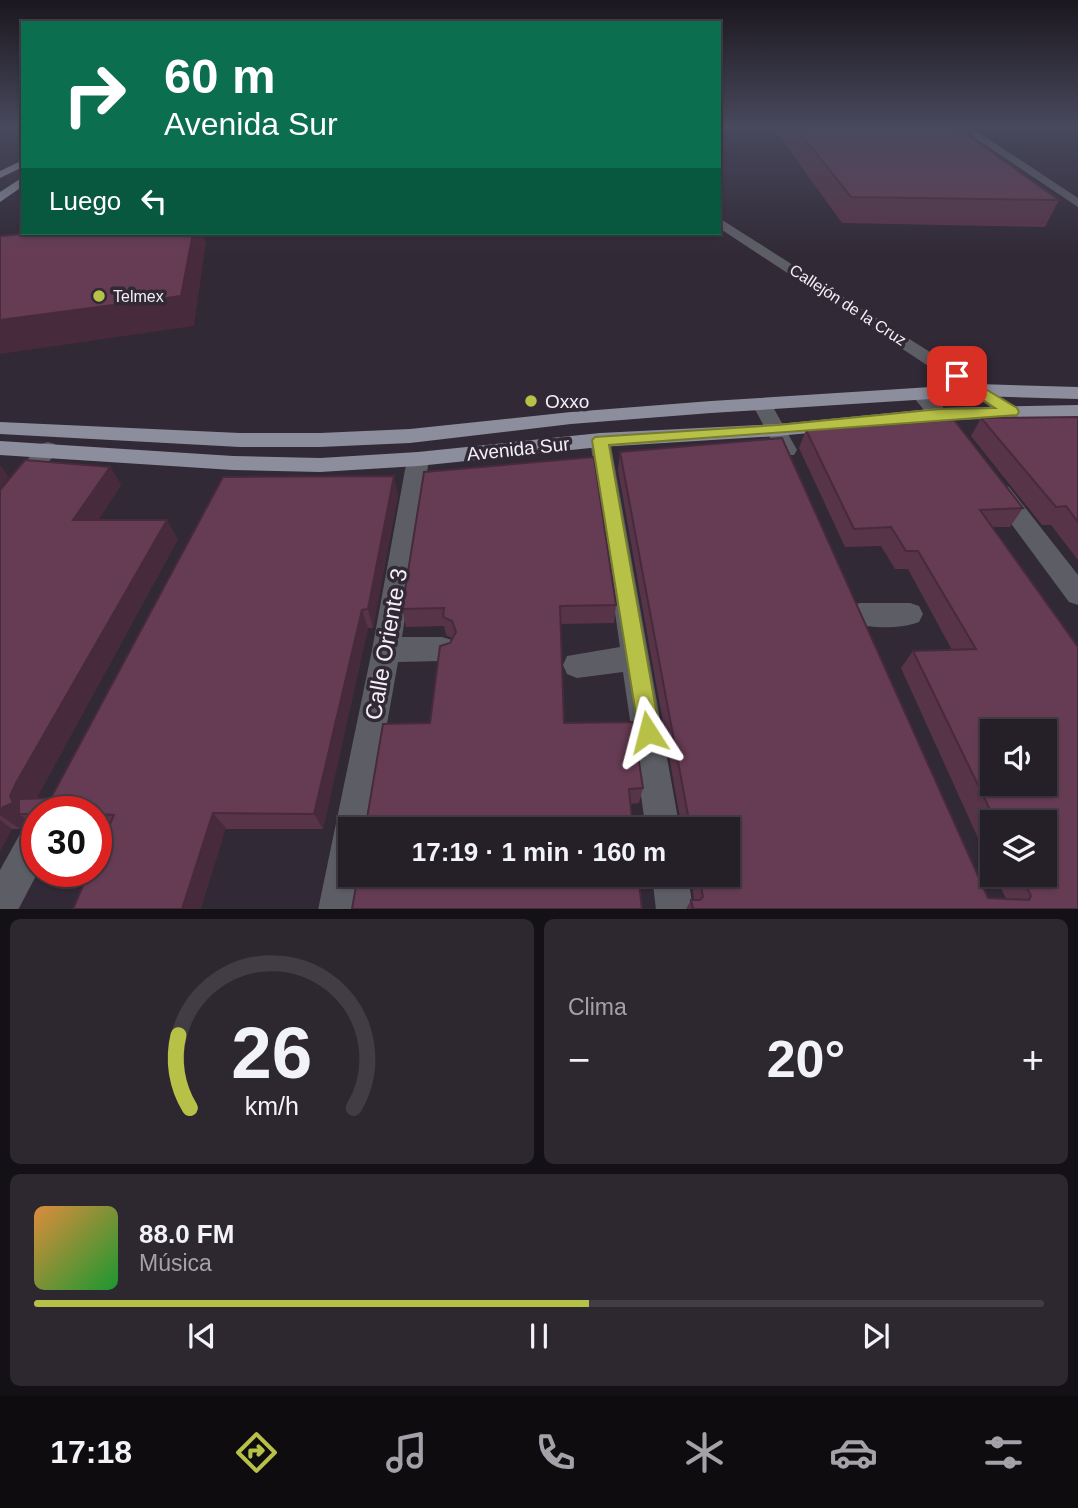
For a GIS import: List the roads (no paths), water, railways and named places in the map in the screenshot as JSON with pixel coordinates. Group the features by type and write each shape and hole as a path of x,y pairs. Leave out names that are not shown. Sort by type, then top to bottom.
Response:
{"main road":[{"path":"0,198 21,182"},
{"name":"Avenida Sur","path":"0,428 240,440 320,440 410,436 571,418 978,390 1078,393"},
{"name":"Avenida Sur","path":"0,448 48,449 226,475 600,440 778,430 940,414 1078,411"}],"street":[{"path":"1026,168 1078,203"},
{"name":"Callejón de la Cruz","path":"721,223 1011,412"},
{"path":"921,394 964,446"},
{"path":"762,404 778,430 800,479"},
{"path":"600,440 661,817"},
{"path":"0,506 48,449"},
{"name":"Calle Oriente 3","path":"354,817 386,650 418,459"},
{"path":"989,478 1078,594"},
{"path":"860,614 910,614"},
{"path":"386,650 442,649"},
{"path":"578,665 637,658"},
{"path":"0,906 21,866"},
{"path":"336,909 340,887"},
{"path":"672,887 675,909"}],"place":[{"name":"Telmex","path":"99,296"},
{"name":"Oxxo","path":"531,401"}]}
